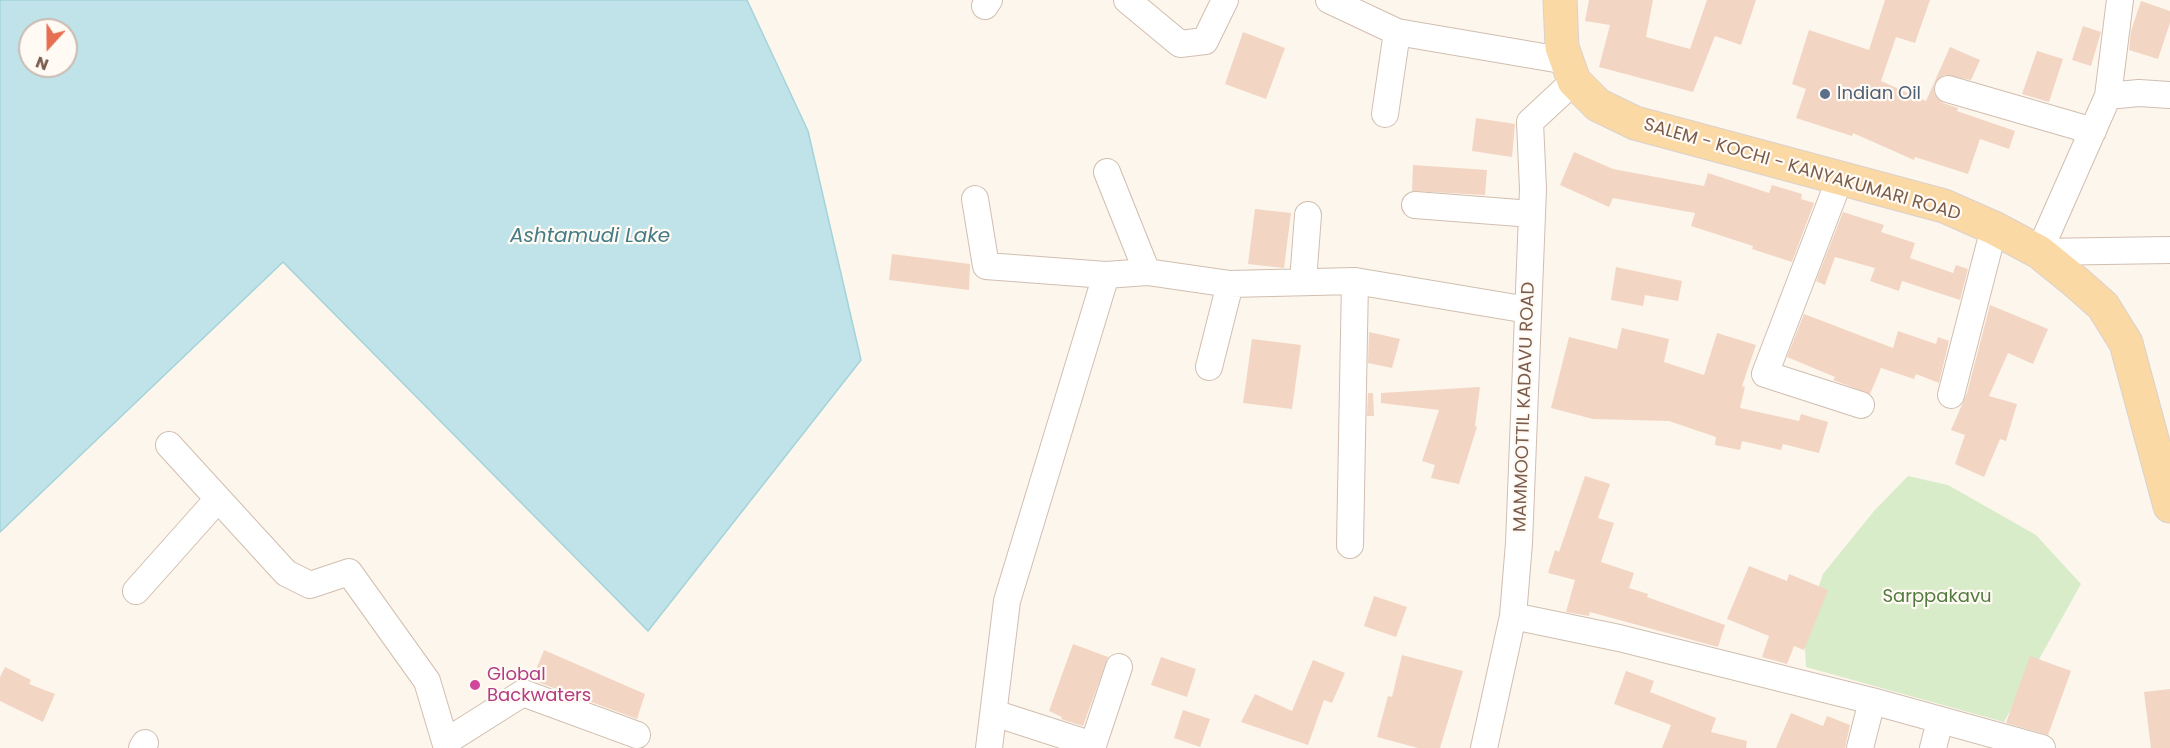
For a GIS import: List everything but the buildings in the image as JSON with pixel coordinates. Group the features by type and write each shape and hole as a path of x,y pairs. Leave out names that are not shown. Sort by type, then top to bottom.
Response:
{"main road":[{"path":"1560,0 1562,47 1570,71"},
{"name":"SALEM - KOCHI - KANYAKUMARI ROAD","path":"1570,71 1598,105 1635,123 1944,206 1994,228 2039,252 2103,306 2126,343 2170,506"}],"street":[{"path":"1127,0 1180,44 1205,41 1225,0"},
{"path":"1329,0 1397,32 1570,71"},
{"path":"2120,0 2108,96 2039,252 2170,250"},
{"path":"1385,114 1397,32"},
{"name":"MAMMOOTTIL KADAVU ROAD","path":"1484,748 1513,616 1519,543 1532,214 1530,122 1570,71"},
{"path":"1948,88 2093,131"},
{"path":"2108,96 2139,93 2170,95"},
{"path":"1107,172 1147,272"},
{"path":"1840,178 1766,374 1861,405"},
{"path":"975,199 986,266 1106,275 1147,272 1230,284 1355,281 1528,310"},
{"path":"1415,205 1532,214"},
{"path":"1303,281 1308,215"},
{"path":"1951,395 1994,228"},
{"path":"989,748 1007,601 1106,275"},
{"path":"1350,545 1355,281"},
{"path":"1209,366 1230,284"},
{"path":"169,445 286,573 310,585 350,572 427,681 447,745 523,693 637,735"},
{"path":"136,591 218,498"},
{"path":"1513,616 1619,638 1872,701 2042,748"},
{"path":"994,713 1093,745 1119,667"},
{"path":"1860,748 1872,701"},
{"path":"1933,748 1940,721"}],"green space":[{"name":"Sarppakavu","path":"1908,476 1948,485 2036,535 2081,584 2004,722 1806,667 1804,630 1823,574 1874,511"}],"water":[{"name":"Ashtamudi Lake","path":"0,0 747,0 808,131 861,360 648,631 283,262 0,532"}],"place":[{"name":"Indian Oil","path":"1825,94"},
{"name":"Global Backwaters","path":"475,685"}]}
